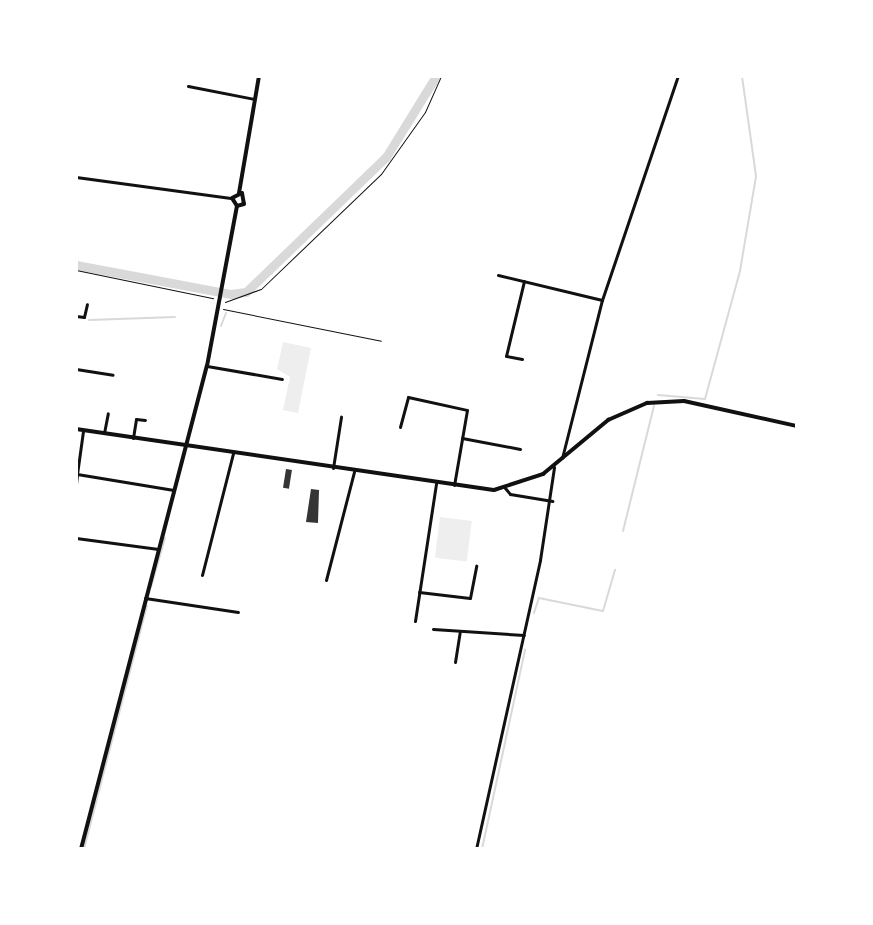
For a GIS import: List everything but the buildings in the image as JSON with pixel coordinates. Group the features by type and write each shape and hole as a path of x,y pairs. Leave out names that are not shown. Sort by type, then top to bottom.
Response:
{"street":[{"path":"76,177 232,198 239,193 259,76"},
{"path":"563,460 570,410 602,300 678,76"},
{"path":"188,86 254,99"},
{"path":"237,206 246,200 239,193"},
{"path":"81,849 207,366 222,300 237,206 232,198"},
{"path":"498,275 602,300"},
{"path":"522,359 506,356 524,281"},
{"path":"76,316 84,317 87,304"},
{"path":"207,366 282,379"},
{"path":"76,369 113,375"},
{"path":"400,427 408,397 467,410 454,485"},
{"path":"76,429 354,472 505,488 554,467 616,415 659,401 684,401 797,426"},
{"path":"104,434 108,413"},
{"path":"333,468 341,417"},
{"path":"133,438 136,419 145,420"},
{"path":"76,484 83,431"},
{"path":"462,438 520,449"},
{"path":"202,575 233,453"},
{"path":"476,849 552,501 554,467"},
{"path":"326,580 354,472"},
{"path":"77,474 174,490"},
{"path":"415,621 436,483"},
{"path":"505,488 510,494 552,501"},
{"path":"76,538 158,549"},
{"path":"419,592 470,598 476,566"},
{"path":"145,598 238,612"},
{"path":"433,629 524,635"},
{"path":"455,662 460,632"}],"path":[{"path":"76,270 222,300 239,300 261,289 381,174 425,112 441,76"},
{"path":"220,309 241,309 381,341"}],"shaded area":[{"path":"283,342 311,348 298,413 283,410 290,377 277,369"},
{"path":"440,517 472,521 467,562 435,558"}],"waterway":[{"path":"76,265 231,294 246,292 386,157 436,76"},
{"path":"658,395 705,399 740,271 756,176 742,76"},
{"path":"221,326 226,313"},
{"path":"89,320 175,317"},
{"path":"623,531 654,406"},
{"path":"151,587 165,538"},
{"path":"534,613 539,598 603,611 615,570"},
{"path":"84,849 147,606"},
{"path":"482,849 525,650"}]}
